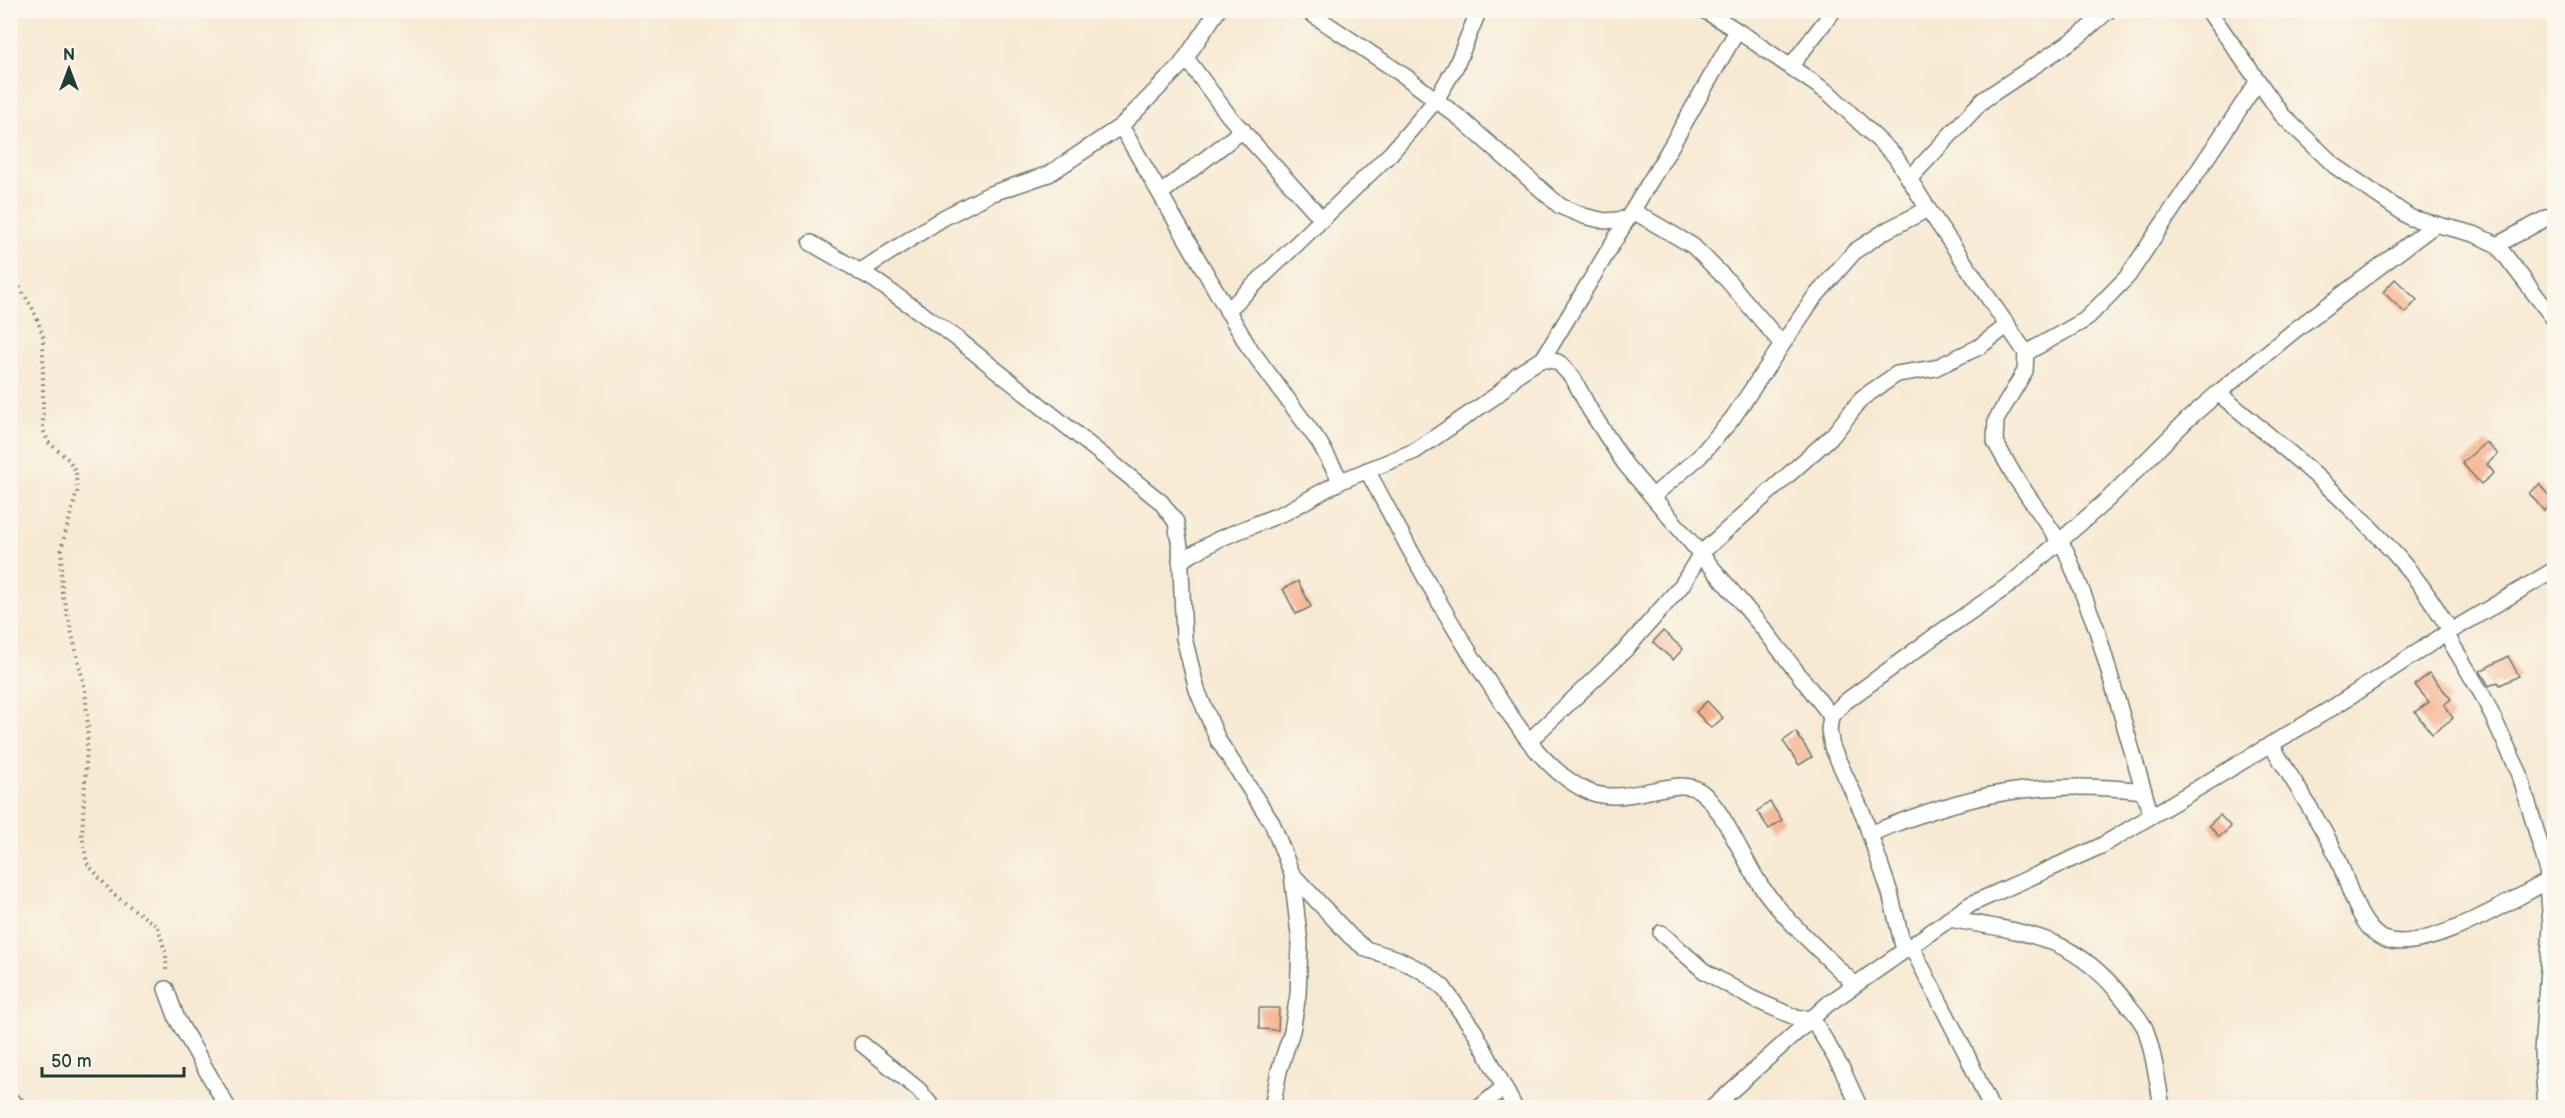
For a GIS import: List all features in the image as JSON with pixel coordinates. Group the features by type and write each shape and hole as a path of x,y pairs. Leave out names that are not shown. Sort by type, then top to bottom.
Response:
{"street":[{"path":"1306,10 1461,119 1560,207 1605,221 1630,215 1693,246 1728,281 1782,344"},
{"path":"1227,311 1391,153 1436,100 1456,66 1479,10"},
{"path":"1704,10 1830,94 1894,156 2026,353 2025,371 1996,420 1995,442 2014,477 2066,551 2096,627 2151,816"},
{"path":"1790,67 1833,10"},
{"path":"1909,179 1983,100 2079,36 2109,10"},
{"path":"2208,10 2282,115 2335,166 2411,218 2474,234 2497,245 2554,319"},
{"path":"860,272 943,218 990,194 1049,174 1121,126 1186,58 1211,13"},
{"path":"1180,561 1219,539 1286,512 1341,481 1415,451 1497,395 1518,374 1543,359 1737,31"},
{"path":"1186,58 1243,130 1322,219"},
{"path":"2026,353 2085,320 2128,276 2258,81"},
{"path":"1121,126 1248,346 1319,442 1341,481"},
{"path":"1161,193 1243,130"},
{"path":"1653,496 1699,457 1732,419 1813,299 1855,251 1887,230 1928,209"},
{"path":"2497,245 2554,214"},
{"path":"1991,1107 1966,1053 1908,948 1863,814 1832,747 1829,730 1831,716 1845,702 1926,642 2012,583 2108,500 2188,419 2218,393 2295,330 2436,224"},
{"path":"811,243 860,272 955,337 1161,502 1176,522 1184,638 1197,690 1218,740 1272,823 1292,874 1300,943 1298,995 1292,1031 1279,1071 1272,1107"},
{"path":"1530,740 1627,648 1682,585 1701,554 1833,435 1862,398 1897,374 1935,368 1979,347 2008,325"},
{"path":"1543,359 1558,362 1573,378 1590,410 1625,464 1762,627 1831,716"},
{"path":"2218,393 2282,446 2354,512 2413,575 2449,633 2483,696 2519,772 2538,829 2550,888 2551,927 2542,1052 2546,1107"},
{"path":"1367,470 1430,588 1508,713 1551,768 1582,789 1598,795 1622,798 1670,786 1687,786 1700,791 1716,809 1761,886 1780,910 1855,985"},
{"path":"1712,1107 1812,1018 1971,904 2101,846 2554,570"},
{"path":"2271,744 2336,856 2360,912 2374,934 2386,940 2409,942 2440,934 2550,888"},
{"path":"1870,834 1908,818 1981,796 2020,789 2071,785 2144,791"},
{"path":"1292,874 1350,937 1366,949 1416,968 1443,987 1475,1032 1515,1107"},
{"path":"1949,919 2025,932 2056,942 2085,959 2113,986 2146,1029 2162,1107"},
{"path":"1661,933 1704,971 1751,998 1799,1019 1812,1018"},
{"path":"166,989 177,1019 228,1107"},
{"path":"1812,1018 1842,1069 1860,1107"},
{"path":"862,1044 920,1090 933,1107"},
{"path":"1479,1107 1504,1087"},
{"path":"10,1100 21,1107"}],"path":[{"path":"10,272 33,309 43,335 43,429 48,442 69,460 76,472 77,492 62,545 61,568 62,592 85,689 88,728 82,835 87,863 113,894 158,927 166,955 166,989"}],"building":[{"path":"2395,279 2417,300 2405,313 2383,292"},
{"path":"2486,442 2498,454 2487,464 2494,473 2481,484 2462,463"},
{"path":"2540,484 2554,501 2544,511 2529,493"},
{"path":"1298,581 1311,607 1296,614 1283,589"},
{"path":"1663,631 1683,649 1673,660 1653,642"},
{"path":"2508,656 2519,676 2500,685 2498,682 2489,686 2480,671"},
{"path":"2429,673 2451,699 2444,705 2453,718 2432,734 2415,712 2429,702 2415,685"},
{"path":"1707,701 1723,718 1711,728 1696,712"},
{"path":"1796,732 1812,757 1799,765 1783,741"},
{"path":"1770,802 1782,820 1769,829 1757,811"},
{"path":"2220,815 2231,827 2219,837 2209,825"},
{"path":"1259,1008 1279,1008 1278,1030 1259,1029"}]}
